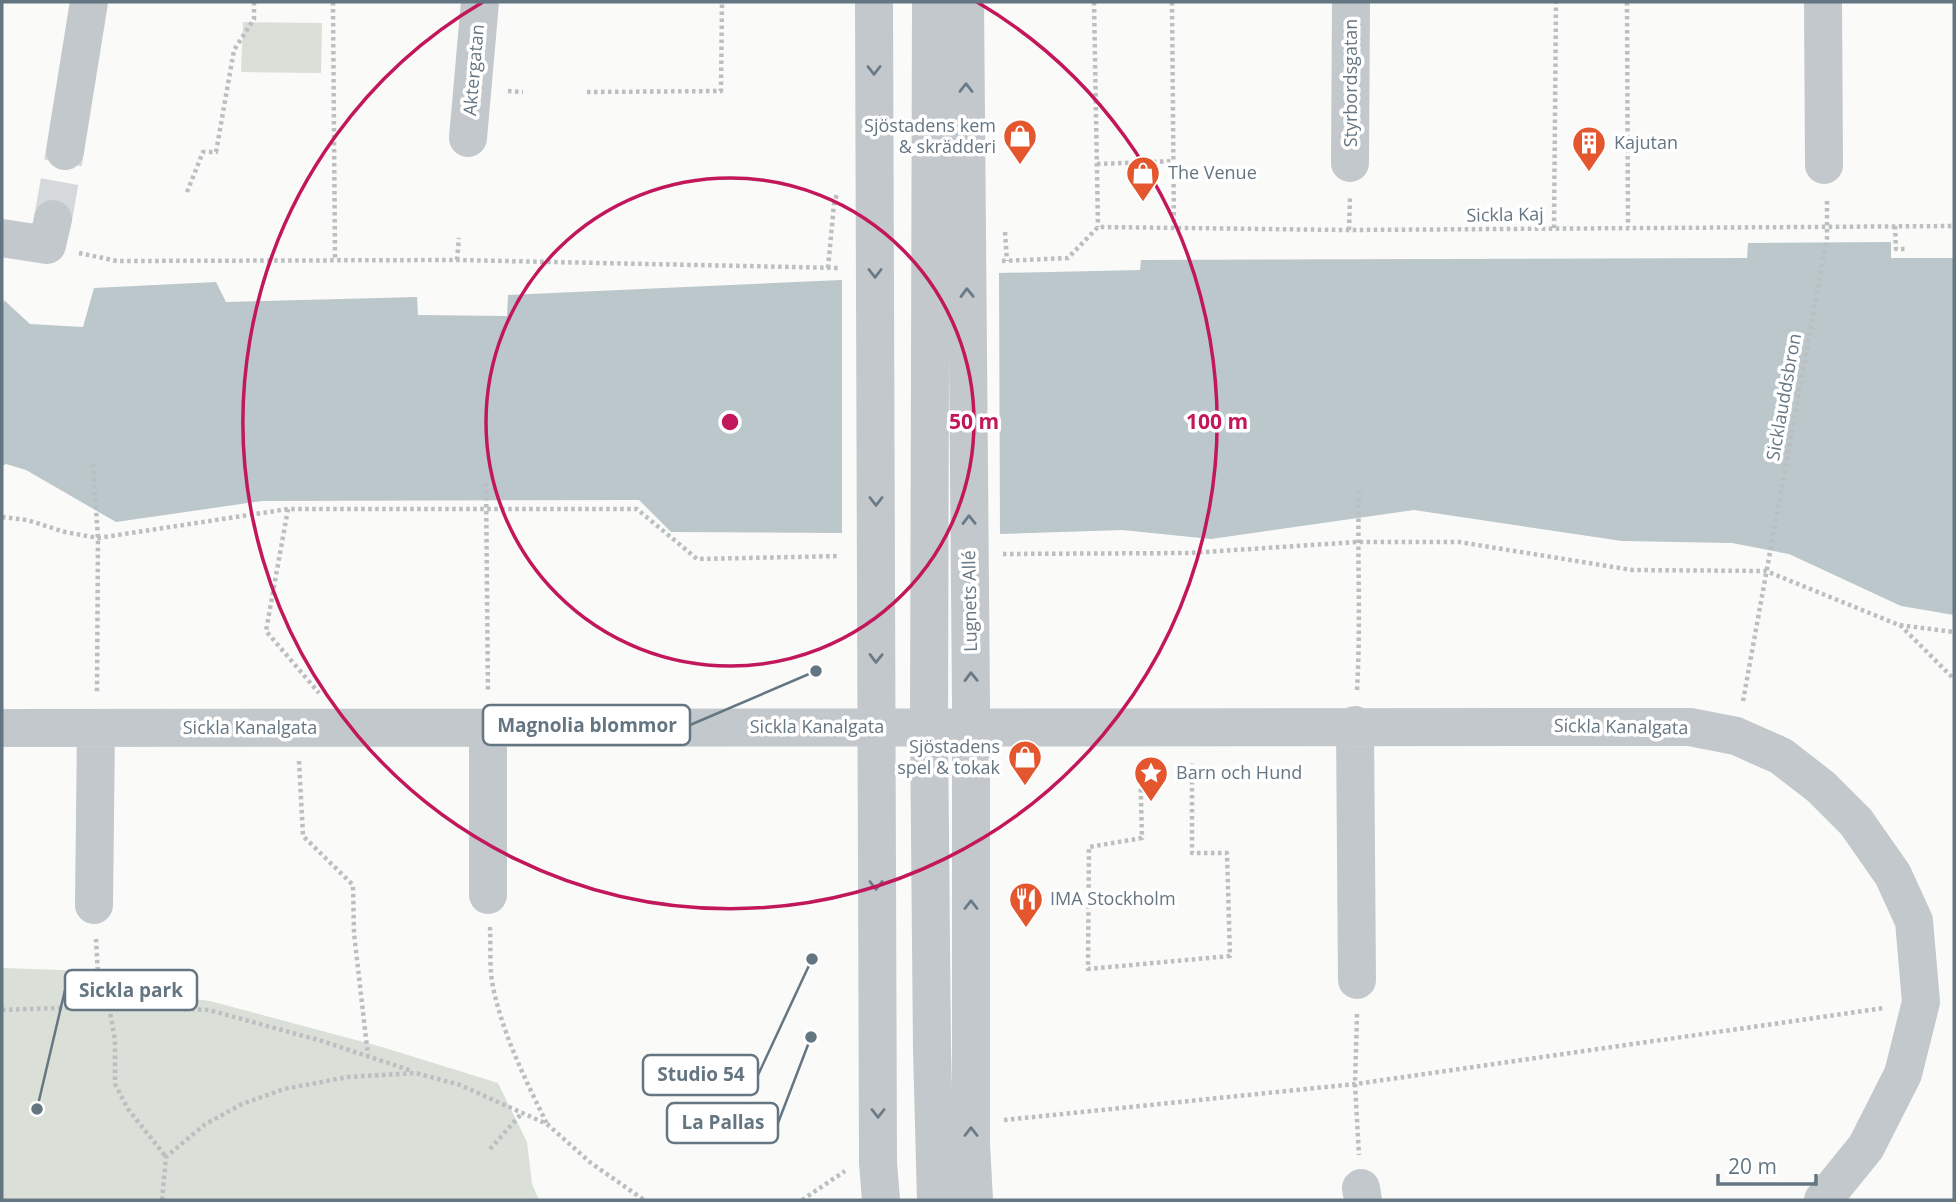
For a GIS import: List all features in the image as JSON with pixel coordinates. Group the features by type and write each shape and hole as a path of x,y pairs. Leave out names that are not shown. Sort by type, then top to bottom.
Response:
{"street":[{"path":"65,151 89,2"},
{"name":"Aktergatan","path":"468,138 480,2"},
{"path":"874,2 874,205 907,589 922,728 936,1200"},
{"path":"911,2 936,205"},
{"path":"881,1200 878,1136 876,726 907,589 936,205 931,2"},
{"name":"Lugnets Allé","path":"965,2 936,205 970,589 971,1144 974,1200"},
{"name":"Styrbordsgatan","path":"1350,163 1351,2"},
{"path":"1823,2 1824,165"},
{"path":"2,238 50,232"},
{"path":"488,710 489,910"},
{"name":"Sickla Kanalgata","path":"2,728 96,728 488,710 922,728 1355,725 1690,727 1736,736 1781,756 1821,787 1856,822 1893,875 1914,921 1921,1002 1903,1074 1866,1147 1823,1200"},
{"path":"1355,725 1357,980"},
{"path":"94,905 96,728"},
{"path":"916,1200 913,1065 922,728"}],"path":[{"path":"187,192 203,152 216,152 234,50 254,19 254,2"},
{"path":"332,2 335,259"},
{"path":"587,92 721,91 722,2"},
{"path":"993,261 1068,258 1098,227 1094,2"},
{"path":"1172,2 1174,228"},
{"path":"1554,228 1556,2"},
{"path":"1627,2 1628,227"},
{"path":"1097,164 1174,161"},
{"path":"828,268 834,204"},
{"path":"1895,226 1896,249 1906,249"},
{"name":"Sickla Kaj","path":"1098,227 1349,230 1954,226"},
{"name":"Sicklauddsbron","path":"1736,736 1829,227"},
{"path":"50,232 117,261 457,260 842,268"},
{"path":"457,260 458,238"},
{"path":"1006,240 1007,261"},
{"path":"93,464 98,538 97,690"},
{"path":"486,483 488,710"},
{"path":"1358,684 1359,491"},
{"path":"288,509 266,631 321,695"},
{"path":"2,517 27,520 65,532 98,538 288,509 637,509 697,559 850,556"},
{"path":"994,554 1189,553 1357,542 1459,542 1632,570 1766,571 1899,625 1954,632"},
{"path":"1899,625 1954,679"},
{"path":"1140,759 1142,838 1089,848 1088,970 1230,956 1227,853 1192,853 1192,727"},
{"path":"298,768 303,836 353,885 354,933 368,1056"},
{"path":"489,910 492,984 499,1012 526,1083 547,1124"},
{"path":"98,974 109,1006 115,1040 116,1084 128,1109 166,1157 162,1200"},
{"path":"1357,980 1355,1084 1362,1194"},
{"path":"994,1121 1355,1084 1921,1002"},
{"path":"2,1010 109,1006 209,1010 322,1041 460,1085 523,1112 547,1124 591,1163 644,1200"},
{"path":"166,1157 204,1125 242,1104 284,1089 348,1077 416,1073"},
{"path":"490,1149 523,1112"}],"shaded area":[{"path":"243,22 322,23 321,73 241,72"},
{"path":"1891,242 1891,258 1954,258 1954,615 1901,606 1789,554 1732,543 1622,541 1414,510 1211,539 1122,530 1000,534 671,532 639,500 262,501 116,522 26,470 6,464 2,466 4,300 30,324 83,327 94,288 216,282 226,302 417,297 418,315 507,316 508,295 999,273 1140,270 1141,260 1747,258 1748,243"},
{"path":"2,968 89,971 89,985 210,1001 382,1047 498,1083 527,1142 532,1184 539,1200 2,1200"}],"pier":[{"path":"999,270 1000,538 842,538 842,277"}],"tunnel":[{"path":"53,219 65,151"}],"place":[{"name":"Sjöstadens kem & skrädderi","path":"1020,166"},
{"name":"Kajutan","path":"1589,173"},
{"name":"The Venue","path":"1143,203"},
{"name":"Magnolia blommor","path":"816,671"},
{"name":"Sjöstadens spel & tokak","path":"1025,787"},
{"name":"Barn och Hund","path":"1151,803"},
{"name":"IMA Stockholm","path":"1026,929"},
{"name":"Studio 54","path":"812,959"},
{"name":"La Pallas","path":"811,1037"},
{"name":"Sickla park","path":"37,1109"}]}
